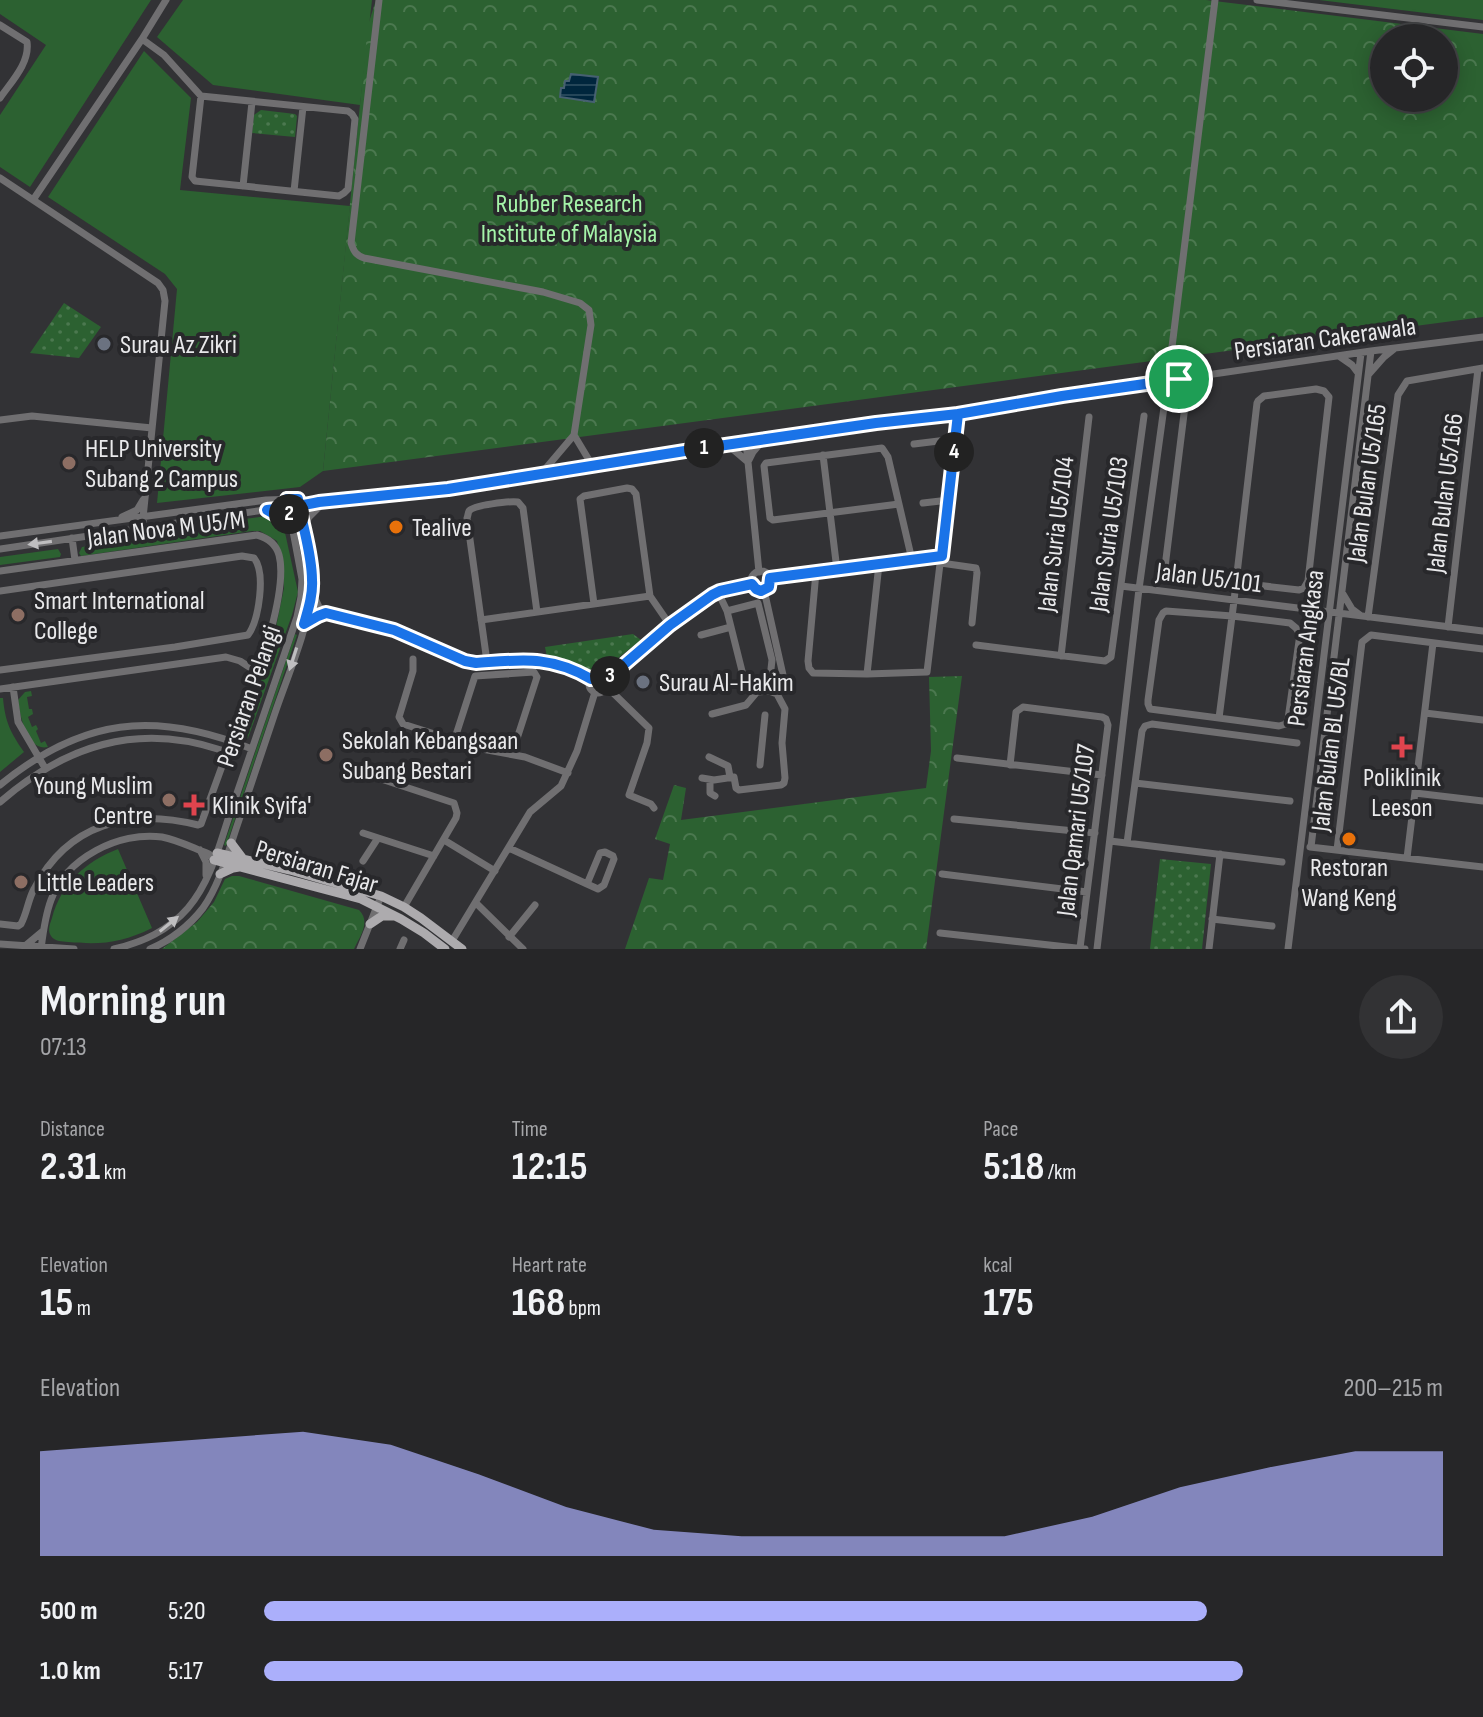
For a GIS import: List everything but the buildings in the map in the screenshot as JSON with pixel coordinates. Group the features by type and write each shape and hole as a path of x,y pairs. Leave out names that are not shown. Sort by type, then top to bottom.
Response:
{"main road":[{"path":"231,843 243,863"},
{"path":"218,857 288,869 404,907 462,949"},
{"path":"220,874 243,863"},
{"name":"Persiaran Fajar","path":"243,863 361,899 379,901 445,949"},
{"path":"361,899 369,910 370,924 382,916 397,917"}],"street":[{"path":"33,200 166,0"},
{"path":"379,0 351,243 353,250 364,258 543,292 585,306 591,316 591,325 574,435 541,474"},
{"path":"1160,382 1171,355 1215,0"},
{"path":"1257,0 1483,27"},
{"path":"0,25 27,42 28,55 0,98"},
{"path":"142,39 164,55 201,96 348,111 355,119 348,189 339,196 193,179 201,96"},
{"path":"243,186 252,102"},
{"path":"294,191 303,107"},
{"path":"0,178 158,283 163,290 165,301 144,529"},
{"name":"Persiaran Cakerawala","path":"0,536 266,500 322,502 448,489 764,439 958,414 1062,396 1483,337"},
{"path":"1368,374 1396,348"},
{"name":"Persiaran Angkasa","path":"1311,847 1371,351"},
{"name":"Persiaran Angkasa","path":"1288,949 1361,353"},
{"path":"1171,355 1179,379"},
{"path":"1339,356 1358,373"},
{"name":"Jalan Bulan U5/165","path":"1365,617 1398,395 1407,381 1481,368"},
{"name":"Jalan Bulan U5/166","path":"1448,627 1481,368"},
{"path":"1185,406 1165,567 1169,575 1236,582 1299,590 1307,585 1329,397 1324,391 1316,389 1260,398 1257,403 1251,457 1236,582 1234,601 1219,718"},
{"path":"1097,949 1139,589 1165,400"},
{"path":"816,572 808,661 813,673 923,673 928,670 958,414"},
{"path":"0,420 32,416 152,428"},
{"name":"Jalan Suria U5/103","path":"1061,656 1105,661 1111,657 1144,416"},
{"name":"Jalan Suria U5/104","path":"1061,656 1089,417"},
{"path":"574,435 592,465"},
{"path":"748,462 764,439"},
{"path":"914,444 955,439"},
{"path":"746,442 759,572"},
{"path":"728,445 748,462"},
{"path":"899,504 773,520 770,518 763,469 766,463 882,448 888,457 899,504 912,560"},
{"path":"823,455 837,570"},
{"path":"594,604 580,499 632,489 636,494 650,596 670,625"},
{"path":"145,495 150,509 168,514"},
{"path":"112,522 137,510 145,495"},
{"path":"923,503 949,500"},
{"path":"487,662 468,515 473,508 511,501 518,502 523,508 537,612"},
{"name":"Persiaran Pelangi","path":"114,949 152,937 164,929 188,907 218,857 231,843 304,624 312,591 312,572 299,502"},
{"path":"304,529 309,517 322,502"},
{"name":"Persiaran Cakerawala","path":"0,549 267,510 288,503"},
{"name":"Persiaran Pelangi","path":"150,949 171,938 201,910 220,874 220,840 297,617 301,597 302,579 288,503"},
{"path":"267,510 291,524"},
{"name":"Jalan Nova M U5/M","path":"0,571 257,535 265,537 279,556 279,586 272,625 234,742"},
{"path":"72,538 75,560"},
{"path":"161,548 164,567"},
{"path":"0,591 242,556 254,558 261,571 260,592 248,635 0,670"},
{"path":"770,578 912,560 941,560 976,568 972,623"},
{"path":"867,674 879,564"},
{"path":"752,584 754,575 767,573 770,584 764,590"},
{"path":"752,584 756,589 764,590"},
{"path":"595,692 603,692 607,684 670,625 722,591 752,584"},
{"name":"Jalan U5/101","path":"1121,586 1483,631"},
{"path":"764,590 783,675 777,694"},
{"path":"312,591 319,607 326,613 394,630 465,661 544,661 565,666 591,679"},
{"path":"722,591 731,610 731,627 745,683 770,678 772,660 758,603 731,610"},
{"path":"1327,629 1314,610 1327,604 1332,593"},
{"path":"1343,594 1352,609 1365,617"},
{"path":"481,620 650,596"},
{"path":"304,624 326,613"},
{"path":"1163,613 1232,616 1290,623 1300,634 1286,724 1279,726 1150,709 1159,620 1163,613"},
{"path":"1339,631 1350,620 1365,617"},
{"path":"701,635 731,627"},
{"name":"Jalan Bulan BL U5/BL","path":"1337,850 1362,642 1371,635 1433,643"},
{"path":"1407,858 1433,643 1483,649"},
{"path":"976,645 1061,656"},
{"path":"0,689 226,657 240,661 257,672"},
{"path":"87,658 90,677"},
{"path":"413,659 413,671 399,720 403,724 482,749 533,759 568,773"},
{"path":"454,741 475,676 536,673 512,754"},
{"path":"591,679 598,675 649,728 629,795 654,808"},
{"path":"591,679 590,686 595,692"},
{"path":"13,687 18,722 45,768"},
{"path":"712,714 746,705 757,692 769,691 777,694 785,709 782,743 785,778 781,785 739,790 734,777 706,779 710,793 715,796"},
{"path":"452,941 530,812 561,786 577,751 595,692"},
{"name":"Jalan Qamari U5/107","path":"940,933 1082,949 1108,725 1106,719 1019,708 1010,765"},
{"path":"1425,713 1483,720"},
{"path":"760,765 765,715"},
{"path":"1127,843 1145,726 1149,724 1297,743"},
{"path":"0,785 38,757 83,735 132,725 168,727 252,749"},
{"path":"0,802 45,768 106,743 132,739 182,740 221,750 225,758 201,824 136,818 99,827 56,857 47,868 33,890 21,924 0,924"},
{"path":"762,741 782,743"},
{"path":"709,757 728,766 730,777"},
{"path":"957,758 1102,775"},
{"path":"378,778 454,803 457,813 404,907"},
{"path":"1135,783 1290,801"},
{"path":"1415,793 1483,801"},
{"path":"954,819 1095,833"},
{"path":"87,833 96,850"},
{"path":"363,833 434,856"},
{"path":"41,948 50,901 63,879 96,850 145,836 176,841 218,857"},
{"path":"363,861 378,838"},
{"path":"200,850 220,840"},
{"path":"444,840 495,871"},
{"path":"1110,841 1282,862"},
{"path":"1300,845 1483,867"},
{"path":"509,848 587,884 598,889 603,887 613,856 600,853 587,884"},
{"path":"200,850 206,862 207,877"},
{"path":"1209,949 1220,854"},
{"path":"942,874 1087,892"},
{"path":"360,949 379,901"},
{"path":"476,903 523,949"},
{"path":"509,937 535,905"},
{"path":"1212,919 1272,926"},
{"path":"25,946 43,931"},
{"path":"43,931 48,940 59,948"},
{"path":"400,949 404,940"},
{"path":"0,944 74,949"}],"green space":[{"path":"0,0 151,0 30,187 0,167 0,115 46,45 0,14"},
{"path":"183,0 372,0 360,105 213,85 157,37"},
{"name":"Rubber Research Institute of Malaysia","path":"376,0 1206,0 1402,24 1370,24 1370,112 1458,112 1458,31 1483,34 1483,317 323,471 368,25"},
{"path":"1319,0 1483,0 1483,20"},
{"path":"144,51 191,98 180,190 350,206 323,471 300,487 157,503 177,289 165,274 48,197"},
{"path":"261,110 295,114 295,137 252,133 254,115"},
{"path":"64,303 101,327 79,358 30,353"},
{"path":"267,516 284,528 298,592 245,740 241,738 265,669 284,588 277,541 260,531 252,531 81,556 79,553 82,547 136,539 167,529"},
{"path":"58,549 60,557 0,565 0,557"},
{"path":"633,634 641,640 604,669 586,670 547,657 545,647"},
{"path":"297,635 226,846 224,845"},
{"path":"962,676 926,949 625,949 649,878 663,880 670,844 655,839 674,785 686,788 681,820 926,788 931,751 929,677"},
{"path":"31,691 32,696 27,697 33,714 28,717 32,727 36,725 38,729 41,743 45,741 48,747 35,744 23,723 18,700 25,692"},
{"path":"0,698 3,698 9,726 24,752 0,772"},
{"path":"118,849 152,928 111,942 80,943 54,939 50,934 50,925 68,884 95,860"},
{"path":"1160,859 1211,864 1202,949 1150,949"},
{"path":"232,876 359,910 364,924 354,949 162,949 197,922 214,902 225,879"}],"water":[{"path":"571,74 598,77 594,102 560,97 561,88 564,88 565,81 569,81"}],"place":[{"name":"Surau Az Zikri","path":"104,344"},
{"name":"HELP University Subang 2 Campus","path":"69,463"},
{"name":"Tealive","path":"396,527"},
{"name":"Smart International College","path":"18,615"},
{"name":"Surau Al-Hakim","path":"643,682"},
{"name":"Poliklinik Leeson","path":"1402,747"},
{"name":"Sekolah Kebangsaan Subang Bestari","path":"326,755"},
{"name":"Young Muslim Centre","path":"169,800"},
{"name":"Klinik Syifa'","path":"194,805"},
{"name":"Restoran Wang Keng","path":"1349,839"},
{"name":"Little Leaders","path":"21,882"}],"route":[{"path":"1179,379 958,414 691,450 448,489 319,502 299,506 288,508 267,510 291,524 288,508 287,499 298,499 299,506 306,543 312,572 313,582 304,624 326,613 394,630 465,661 544,661 565,666 591,679 598,675 606,680 670,625 720,591 752,584 761,591 769,587 770,578 942,556 958,414 1160,382 1171,355 1179,379"}]}
